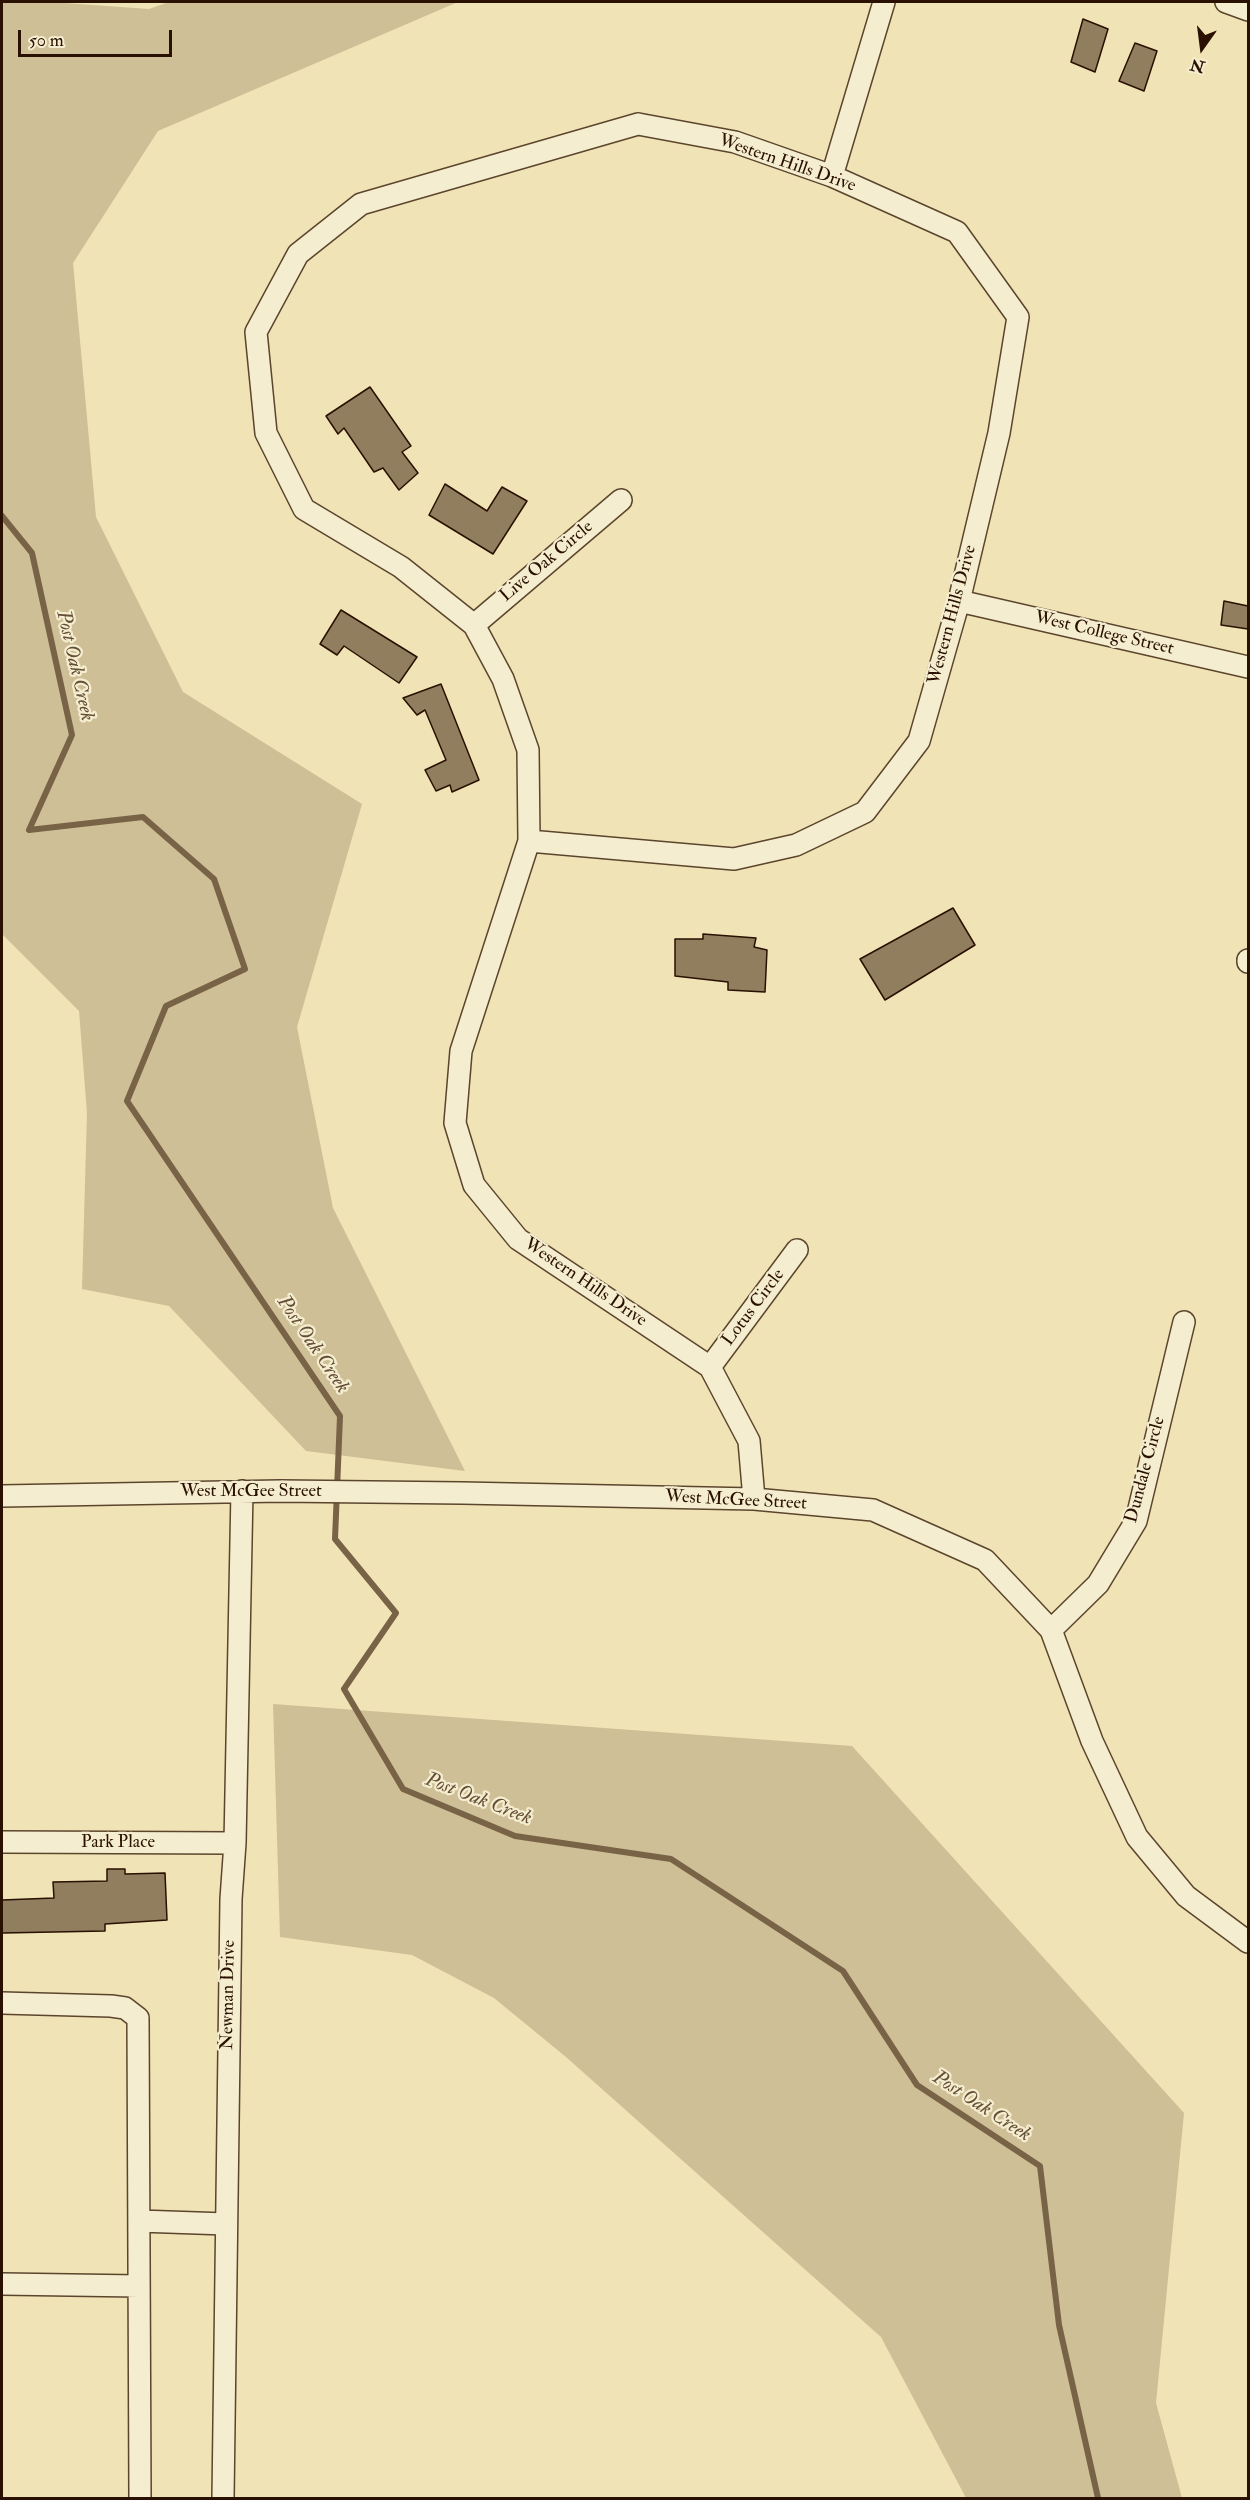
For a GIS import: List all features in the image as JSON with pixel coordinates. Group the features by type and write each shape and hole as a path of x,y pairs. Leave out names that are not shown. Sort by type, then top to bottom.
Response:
{"street":[{"path":"831,176 884,2"},
{"path":"1226,2 1248,10"},
{"name":"Western Hills Drive","path":"529,841 734,859 796,845 866,812 919,741 959,601 999,433 1018,317 957,232 831,176 735,142 638,124 361,204 298,254 256,333 266,433 304,509 401,567 474,624 503,679 528,750 529,841 461,1051 455,1123 474,1185 518,1239 710,1367 749,1442 754,1499"},
{"name":"Live Oak Circle","path":"474,624 621,501"},
{"name":"West College Street","path":"959,601 1248,668"},
{"name":"Lotus Circle","path":"710,1367 797,1250"},
{"name":"Dundale Circle","path":"1052,1630 1098,1584 1136,1521 1184,1322"},
{"name":"West McGee Street","path":"2,1496 242,1491 462,1493 754,1499 873,1510 985,1560 1052,1630 1092,1741 1137,1837 1186,1896 1248,1942"},
{"name":"Newman Drive","path":"223,2499 231,1899 235,1844 242,1491"},
{"name":"Park Place","path":"2,1842 235,1844"},
{"path":"2,2003 111,2006 125,2008 138,2018 140,2499"},
{"path":"139,2221 226,2224"},
{"path":"2,2284 139,2286"}],"shaded area":[{"path":"2,2 50,2 149,9 169,2 458,2 158,131 73,263 96,517 183,692 362,804 297,1027 333,1208 465,1471 306,1451 169,1306 82,1289 87,1113 79,1011 2,934"},
{"path":"273,1704 852,1746 1184,2113 1156,2403 1182,2498 966,2498 881,2337 566,2057 494,1998 412,1955 280,1937"}],"building":[{"path":"1083,19 1108,29 1095,72 1071,62"},
{"path":"1135,43 1157,51 1144,91 1119,81"},
{"path":"370,387 411,446 402,452 418,473 399,490 383,468 374,472 344,428 338,434 326,416"},
{"path":"445,484 487,511 502,487 527,501 493,554 429,515"},
{"path":"1224,601 1248,606 1248,629 1221,625"},
{"path":"341,610 417,657 399,683 344,646 337,655 320,644"},
{"path":"441,684 479,780 452,792 450,785 436,791 425,770 446,760 425,710 417,715 403,698"},
{"path":"953,908 975,945 885,1000 860,959"},
{"path":"703,934 756,938 754,947 767,950 765,992 728,990 728,982 675,976 675,939 703,939"},
{"path":"107,1869 125,1869 125,1874 165,1873 167,1920 105,1924 105,1931 2,1933 2,1900 54,1898 53,1882 107,1881"}],"waterway":[{"name":"Post Oak Creek","path":"2,516 32,553 72,735 29,830 143,817 214,879 245,969 166,1006 127,1101 340,1416 335,1539 396,1613 344,1689 403,1789 515,1836 671,1859 843,1971 917,2085 1040,2166 1059,2325 1098,2498"}]}
